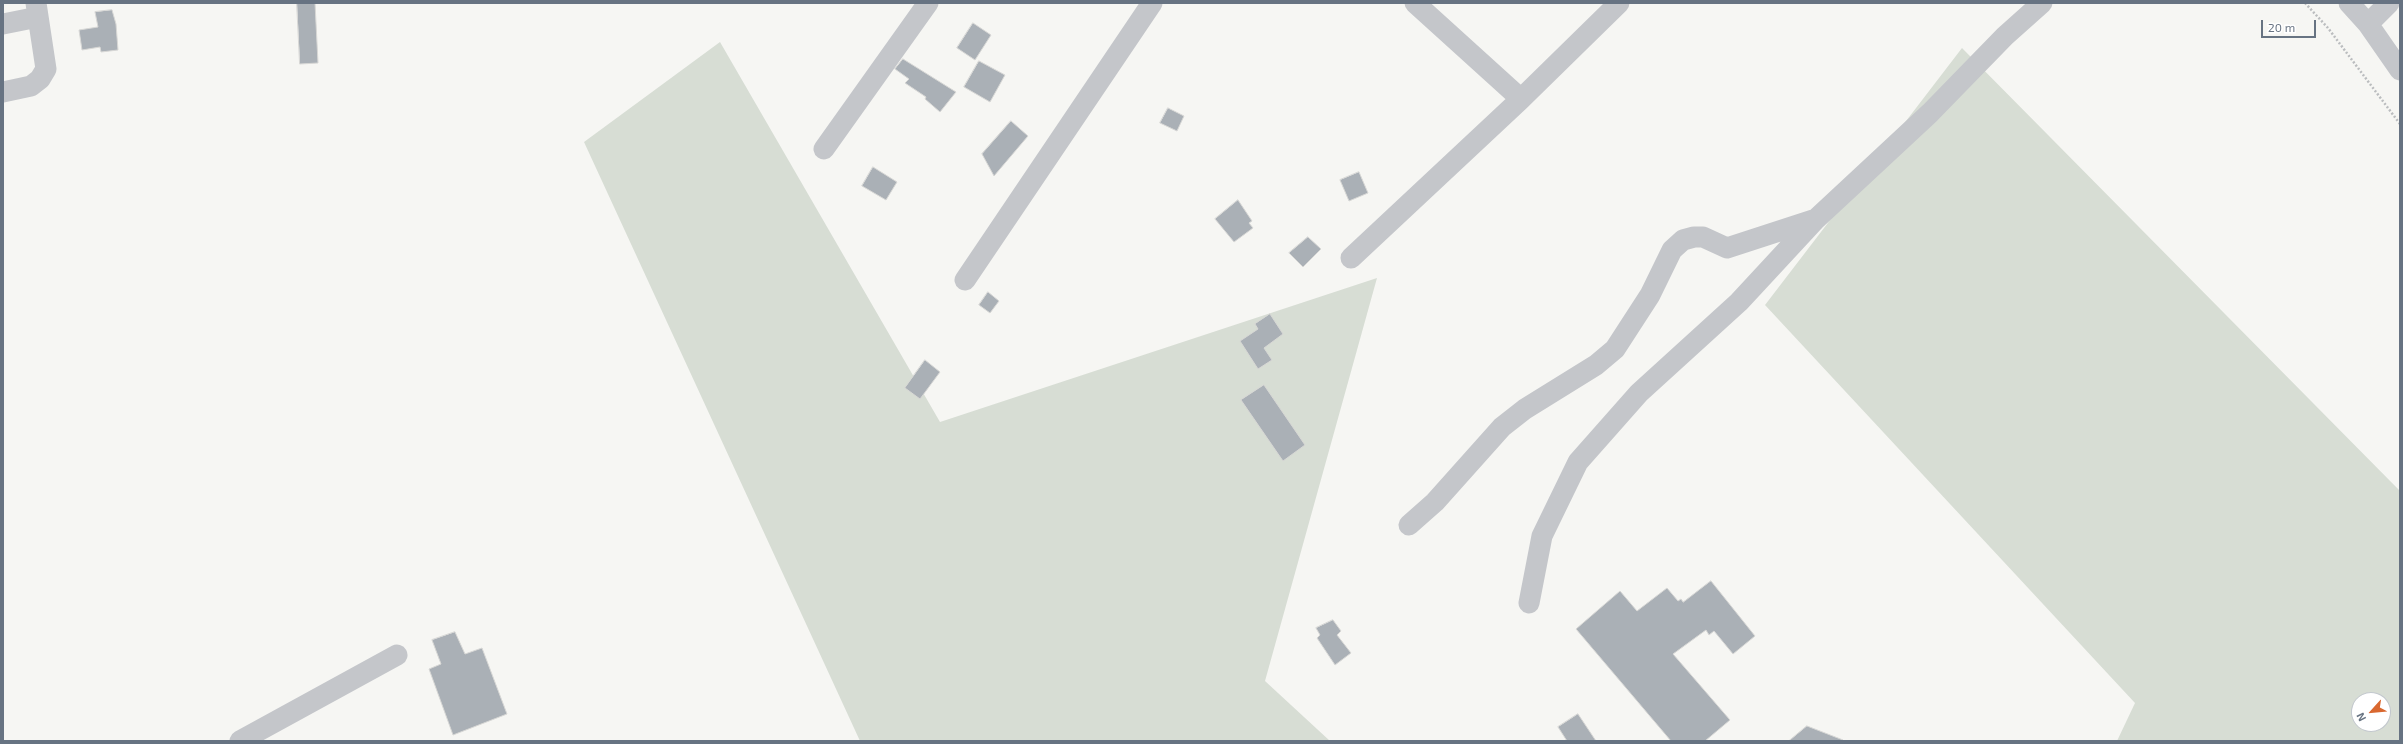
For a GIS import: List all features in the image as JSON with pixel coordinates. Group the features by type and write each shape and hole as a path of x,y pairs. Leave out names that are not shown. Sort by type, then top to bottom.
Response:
{"street":[{"path":"824,149 928,3"},
{"path":"965,280 1152,3"},
{"path":"1415,3 1521,99"},
{"path":"1351,258 1521,99 1619,3"},
{"path":"1529,603 1542,536 1578,462 1639,393 1739,302 1815,220 1930,113 2004,36 2042,3"},
{"path":"2349,3 2368,24 2400,70"},
{"path":"2368,24 2389,3"},
{"path":"3,24 37,10 46,69 40,79 31,86 3,92"},
{"path":"1409,525 1435,502 1502,427 1525,409 1596,365 1615,349 1650,295 1672,250 1683,240 1703,237 1727,248 1815,220"},
{"path":"240,741 397,655"}],"path":[{"path":"2305,3 2328,28 2400,124"}],"shaded area":[{"path":"720,42 940,422 1377,278 1265,681 1330,741 860,741 584,142"},
{"path":"1962,48 2400,491 2400,741 2117,741 2135,703 1765,305"}],"building":[{"path":"297,3 315,3 318,63 300,64"},
{"path":"112,10 116,24 118,50 101,52 100,47 82,50 79,30 98,27 95,12"},
{"path":"973,23 991,35 975,60 957,48"},
{"path":"903,59 956,92 940,112 925,99 926,97 905,83 909,79 895,69"},
{"path":"979,61 1005,75 990,102 964,87"},
{"path":"1168,108 1184,116 1177,131 1160,123"},
{"path":"1011,121 1028,136 994,176 982,154"},
{"path":"873,167 897,182 886,200 862,186"},
{"path":"1359,172 1368,193 1349,201 1340,180"},
{"path":"1238,200 1252,221 1249,223 1253,228 1234,242 1215,219"},
{"path":"1308,237 1321,249 1303,267 1289,253"},
{"path":"988,292 999,301 990,313 979,305"},
{"path":"1270,314 1283,334 1264,348 1272,360 1258,369 1240,341 1258,329 1255,324"},
{"path":"925,360 940,372 920,399 905,388"},
{"path":"1264,385 1305,445 1283,461 1241,400"},
{"path":"1711,581 1755,636 1733,654 1714,631 1709,635 1706,630 1673,654 1730,720 1705,741 1671,741 1576,629 1620,591 1637,611 1667,588 1678,601 1681,599 1683,602"},
{"path":"1333,620 1341,631 1337,635 1351,653 1335,665 1317,638 1320,635 1316,628"},
{"path":"455,632 465,654 482,648 507,714 453,735 429,669 441,664 432,640"},
{"path":"1578,714 1596,741 1567,741 1558,727"},
{"path":"1807,726 1843,740 1843,741 1789,741"}]}
